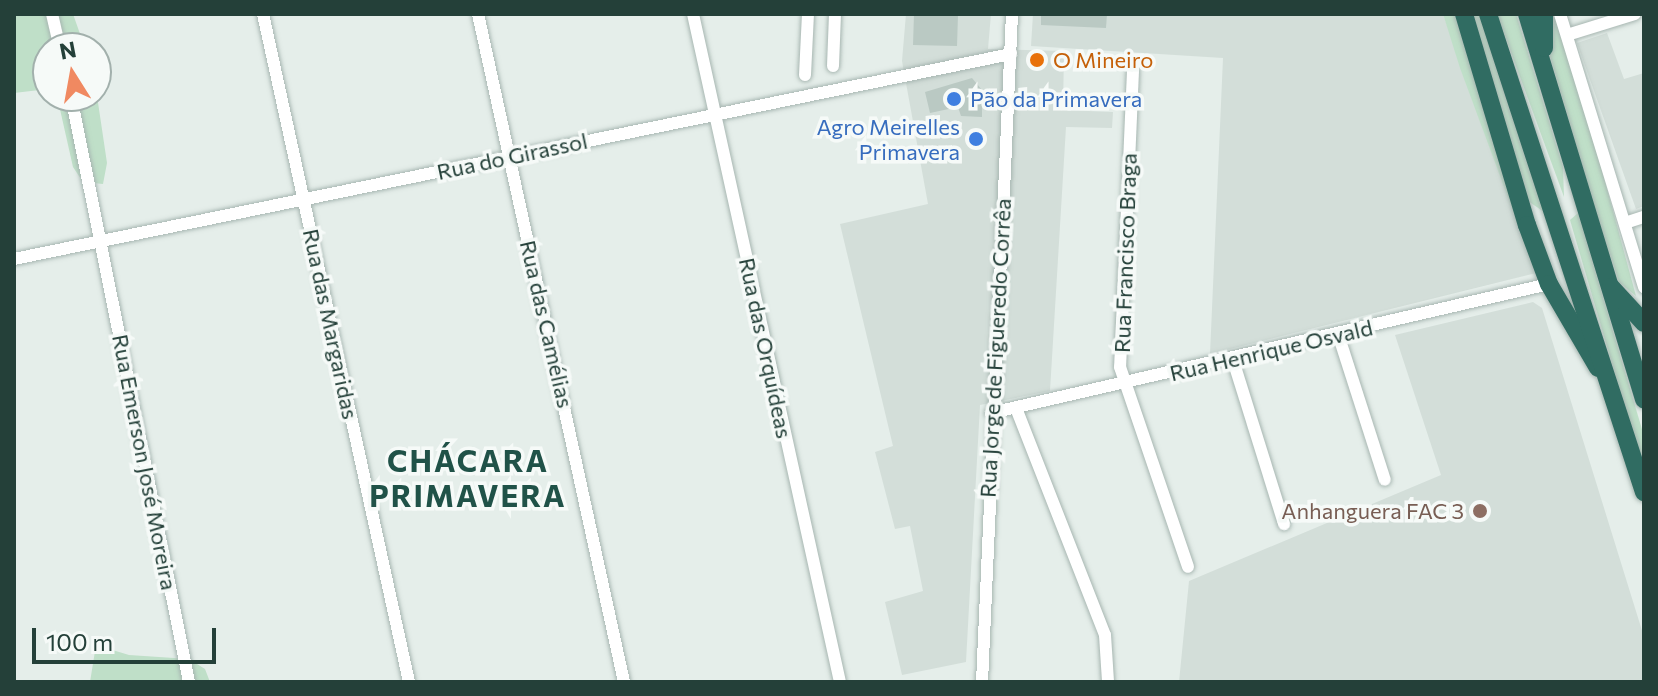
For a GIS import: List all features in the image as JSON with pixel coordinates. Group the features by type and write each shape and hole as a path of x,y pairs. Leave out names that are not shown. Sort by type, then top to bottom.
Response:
{"highway":[{"path":"1464,14 1549,284 1613,396"},
{"path":"1488,14 1557,217 1644,492"},
{"path":"1527,14 1644,400"},
{"path":"1544,14 1544,67"},
{"path":"1526,209 1534,216 1557,217 1575,198 1577,180"},
{"path":"1609,285 1644,323"}],"street":[{"name":"Rua das Margaridas","path":"263,14 409,682"},
{"name":"Rua das Camélias","path":"478,14 624,682"},
{"name":"Rua das Orquídeas","path":"693,14 840,682"},
{"path":"805,75 808,14"},
{"path":"833,66 835,14"},
{"name":"Rua Jorge de Figueredo Corrêa","path":"982,682 991,413 1012,14"},
{"path":"1560,14 1644,287"},
{"path":"1567,35 1635,14"},
{"name":"Rua do Girassol","path":"14,259 1011,54"},
{"name":"Rua Francisco Braga","path":"1133,71 1120,367 1188,567"},
{"name":"Rua Emerson José Moreira","path":"74,112 189,682"},
{"path":"1625,223 1644,217"},
{"name":"Rua Henrique Osvald","path":"991,413 1233,360 1549,284"},
{"path":"1338,334 1385,480"},
{"path":"1233,360 1284,524"},
{"path":"1016,408 1105,635 1108,682"}],"shaded area":[{"path":"906,14 991,14 988,49 1064,51 1063,110 1113,112 1112,128 1066,127 1050,391 980,405 966,662 902,675 885,602 923,591 910,526 895,529 875,452 893,446 840,224 928,204 902,61"},
{"path":"1033,14 1443,14 1536,273 1210,354 1223,58 1031,46"},
{"path":"1607,33 1624,79 1644,73 1644,206 1636,209 1577,43"},
{"name":"Anhanguera FAC 3","path":"1533,302 1542,308 1644,637 1644,682 1179,682 1189,581 1441,475 1395,335"}],"green space":[{"path":"14,14 73,14 79,32 32,32 32,91 14,93"},
{"path":"1443,14 1456,14 1536,273 1460,68"},
{"path":"1470,14 1479,14 1544,212 1528,201"},
{"path":"1497,14 1516,14 1563,167 1564,197"},
{"path":"1553,14 1580,89 1636,296 1619,282 1594,206 1550,56"},
{"path":"61,112 99,112 107,163 103,184 83,182 73,167"},
{"path":"1578,213 1644,436 1644,473 1570,220"},
{"path":"96,645 129,655 189,659 205,669 210,682 90,682"}],"building":[{"path":"914,14 958,14 957,46 913,45"},
{"path":"1041,14 1107,14 1106,28 1041,25"},
{"name":"Pão da Primavera","path":"972,78 982,90 982,117 961,116 958,107 930,113 925,92"}],"place":[{"name":"O Mineiro","path":"1037,60"},
{"name":"Pão da Primavera","path":"954,99"},
{"name":"Agro Meirelles Primavera","path":"976,139"},
{"name":"Anhanguera FAC 3","path":"1480,511"}],"district":[{"name":"CHÁCARA PRIMAVERA","path":"468,477"}]}
